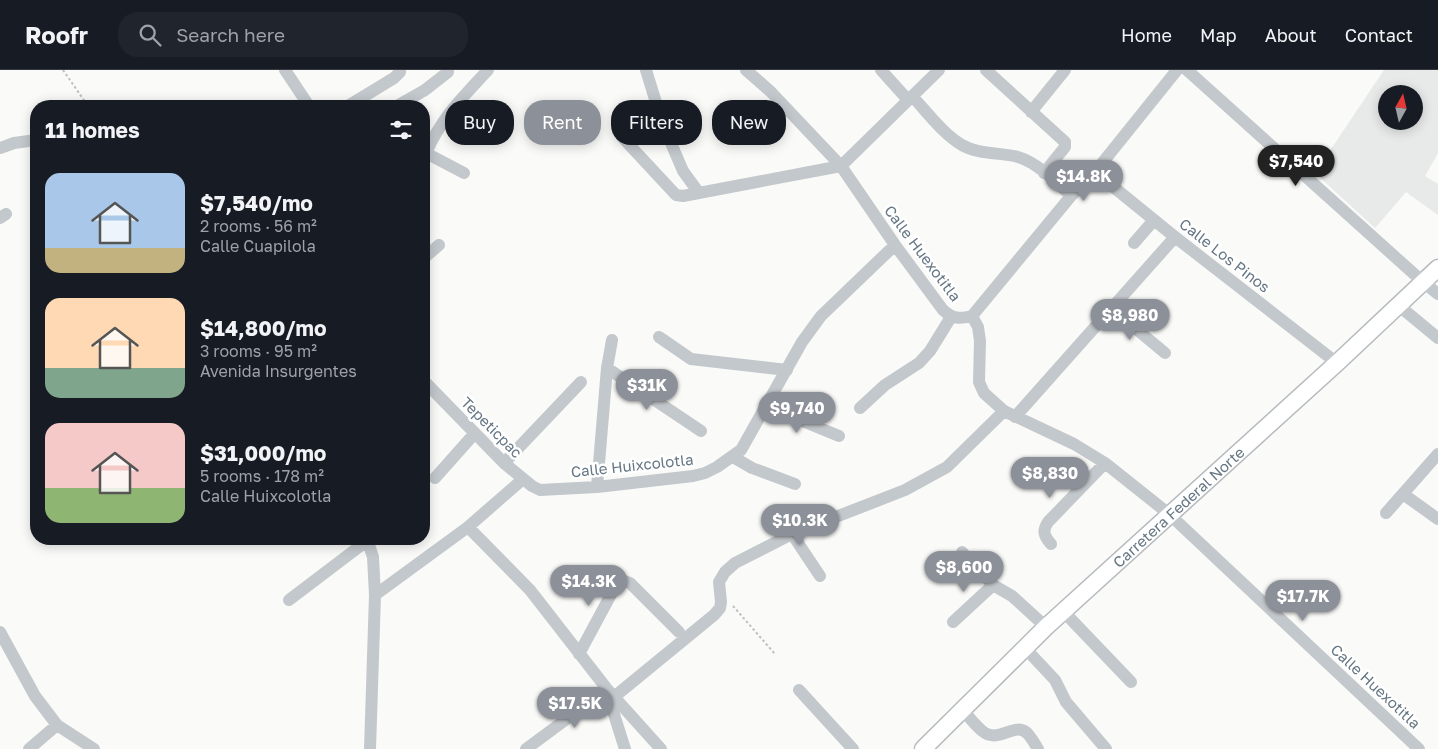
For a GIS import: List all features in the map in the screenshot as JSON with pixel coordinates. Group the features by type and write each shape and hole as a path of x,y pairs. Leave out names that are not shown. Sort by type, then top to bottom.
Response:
{"main road":[{"name":"Carretera Federal Norte","path":"923,749 1063,611 1337,363 1438,268"}],"street":[{"path":"285,70 305,100"},
{"path":"358,100 394,78 400,70"},
{"path":"430,147 434,134 445,117 488,70"},
{"path":"646,70 662,122 683,171 699,192"},
{"name":"Calle Huexotitla","path":"746,70 771,92 841,166 895,245 943,310 951,317 972,316 978,327 980,341 979,382 984,393 1010,414 1074,444 1105,463 1169,514 1419,749"},
{"path":"881,70 952,139 962,146 973,150 1027,160 1070,196"},
{"path":"630,145 676,195 683,196 841,166 939,70"},
{"path":"986,70 1063,139 1066,145 1064,149 1044,173"},
{"path":"1031,112 1066,70"},
{"path":"1188,70 1438,294"},
{"path":"972,316 1070,196 1094,172 1174,71"},
{"path":"407,100 448,72"},
{"path":"0,136 14,143"},
{"path":"0,148 14,143 30,141"},
{"path":"430,157 464,173"},
{"name":"Calle Los Pinos","path":"1094,172 1337,363"},
{"path":"1134,243 1154,220"},
{"path":"526,749 610,693 714,615 720,608 720,582 724,572 735,563 792,534 905,490 947,467 1010,414 1112,308 1175,237"},
{"path":"430,253 439,245"},
{"name":"Calle Huixcolotla","path":"527,483 544,490 597,487 705,473 734,457 741,450 802,342 821,316 895,245"},
{"path":"1398,305 1438,338"},
{"path":"1112,308 1165,353"},
{"path":"860,408 885,385 919,363 930,351 951,317"},
{"path":"659,337 691,359 787,370"},
{"path":"597,487 607,368 612,340"},
{"path":"607,368 701,431"},
{"path":"504,462 581,382"},
{"name":"Tepeticpac","path":"430,393 527,483"},
{"path":"766,406 839,436"},
{"path":"435,478 475,433"},
{"path":"1386,513 1438,454"},
{"path":"734,457 752,468 795,484"},
{"path":"1052,544 1045,536 1044,529 1048,522 1105,463"},
{"path":"376,596 527,483"},
{"path":"1403,494 1438,519"},
{"path":"468,527 530,590 610,693 662,749"},
{"path":"792,534 820,576"},
{"path":"289,600 360,545"},
{"path":"370,545 373,557 376,596 370,749"},
{"path":"962,552 994,585 1012,596 1046,627"},
{"path":"579,654 614,589 622,580 630,583 680,632"},
{"path":"953,622 994,585"},
{"path":"1063,611 1131,682"},
{"path":"0,632 34,696 58,726 94,749"},
{"path":"1025,648 1055,680 1071,708 1106,749"},
{"path":"799,690 853,749"},
{"path":"610,693 613,711 625,749"},
{"path":"963,710 984,732 999,736 1013,730 1020,730 1027,734 1038,749"},
{"path":"29,749 58,726"}],"path":[{"path":"63,70 84,100"},
{"path":"721,602 733,606 774,654"}],"shaded area":[{"path":"1384,70 1438,70 1438,153 1425,176 1438,184 1438,215 1406,192 1375,228 1315,173"}]}
